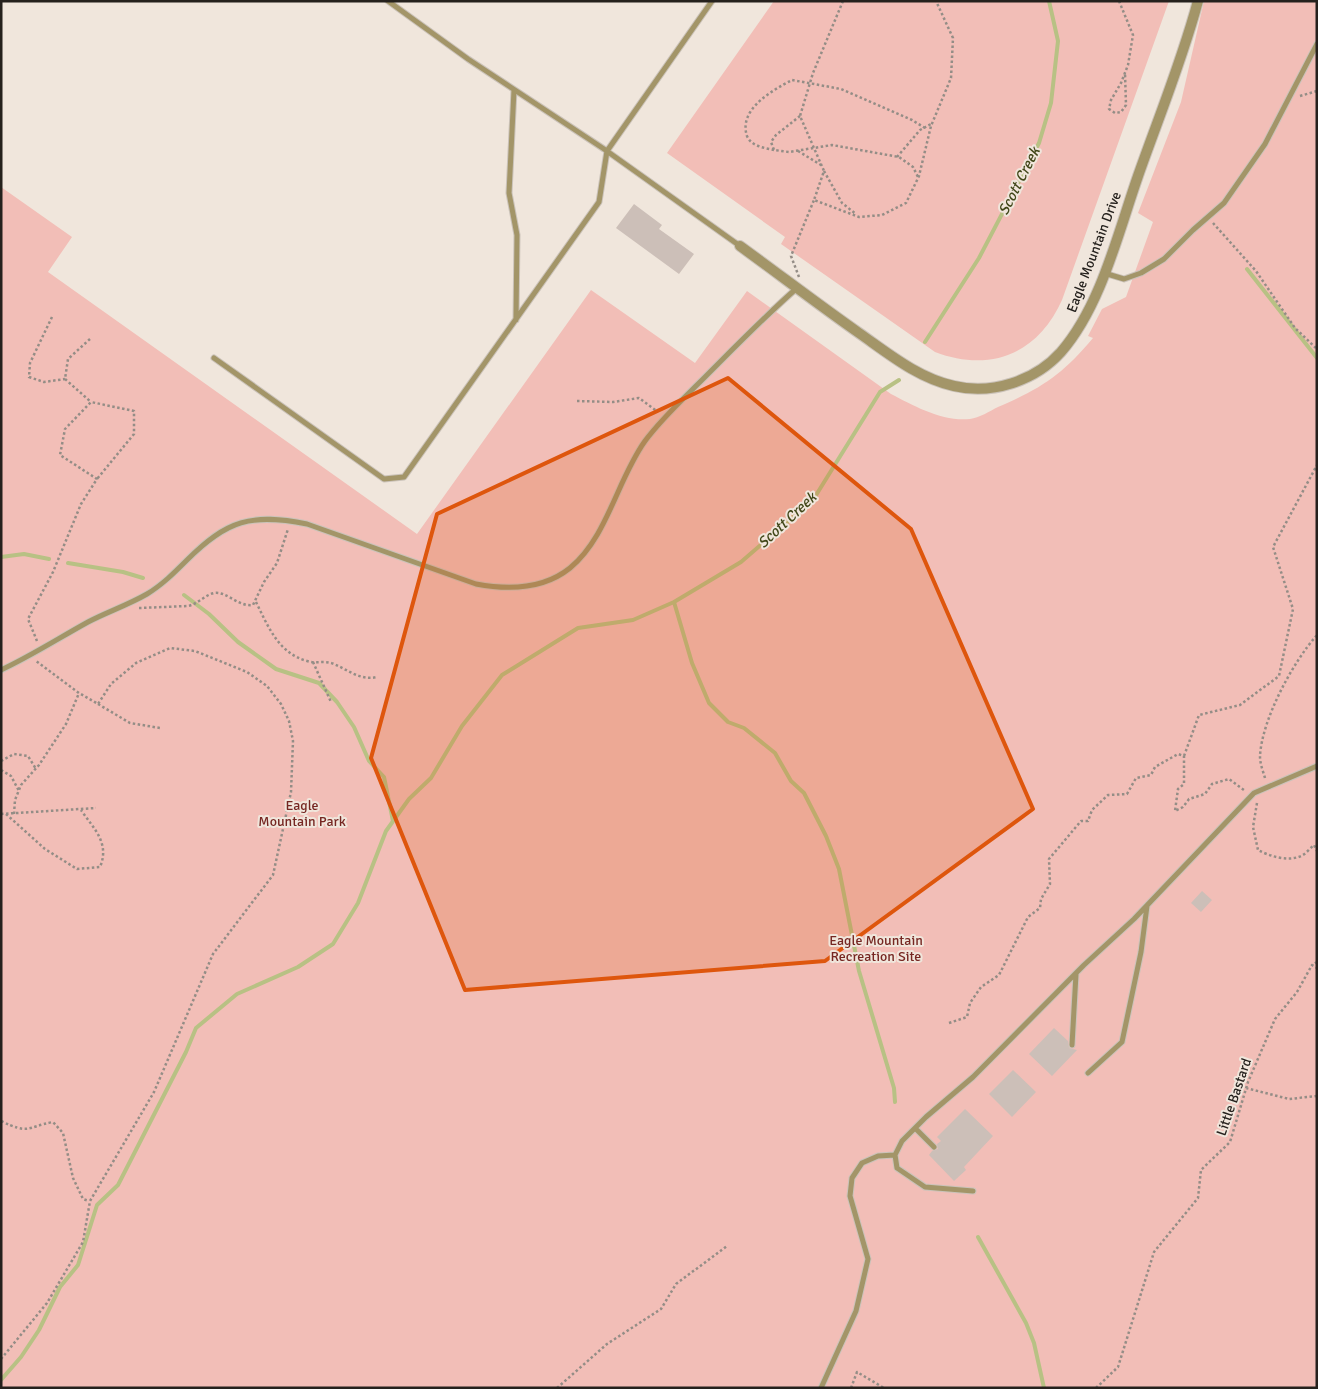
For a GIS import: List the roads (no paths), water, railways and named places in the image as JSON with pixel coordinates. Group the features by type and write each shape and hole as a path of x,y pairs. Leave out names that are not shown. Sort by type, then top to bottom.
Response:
{"street":[{"name":"Eagle Mountain Drive","path":"740,246 919,373 956,386 983,388 1021,380 1039,370 1060,353 1080,326 1104,273 1198,1"}],"lane":[{"path":"388,1 740,246"},
{"path":"214,358 384,479 404,477 599,202 607,152 712,1"},
{"path":"1104,273 1124,279 1141,273 1164,259 1224,203 1266,144 1317,44"},
{"path":"514,90 509,193 517,235 516,320"},
{"path":"1,670 88,622 157,588 211,536 222,530 253,520 290,521 338,534 476,584 493,587 529,586 556,577 569,568 586,550 636,455 665,417 754,327 797,288"},
{"path":"973,1191 925,1187 897,1168 895,1155 902,1141 973,1077 1147,906 1254,793 1317,766"},
{"path":"1088,1074 1122,1042 1142,952 1147,906"},
{"path":"1072,1045 1076,974"},
{"path":"915,1128 934,1147"},
{"path":"821,1388 856,1310 868,1259 850,1196 852,1178 862,1163 878,1156 895,1155"}],"waterway":[{"name":"Scott Creek","path":"925,342 979,258 1039,143 1051,103 1058,41 1049,1"},
{"path":"1247,269 1317,358"},
{"path":"1,1380 21,1357 39,1330 60,1287 78,1265 97,1205 118,1185 186,1052 196,1028 237,994 298,967 333,944 358,903 386,831 409,799 431,778 462,726 502,675 578,628 633,620 674,602 741,562 813,500 880,392 899,380"},
{"path":"1,557 24,554 49,559"},
{"path":"68,563 123,572 143,578"},
{"path":"184,595 209,614 238,642 276,669 319,683 337,702 354,727 369,761 384,777 393,821"},
{"path":"674,602 692,663 709,703 728,722 744,728 775,753 791,781 804,793 826,836 839,869 859,971 894,1088 895,1102"},
{"path":"978,1237 1026,1323 1034,1343 1044,1388"}],"park label":[{"name":"Eagle Mountain Park","path":"302,814"},
{"name":"Eagle Mountain Recreation Site","path":"876,948"}]}
